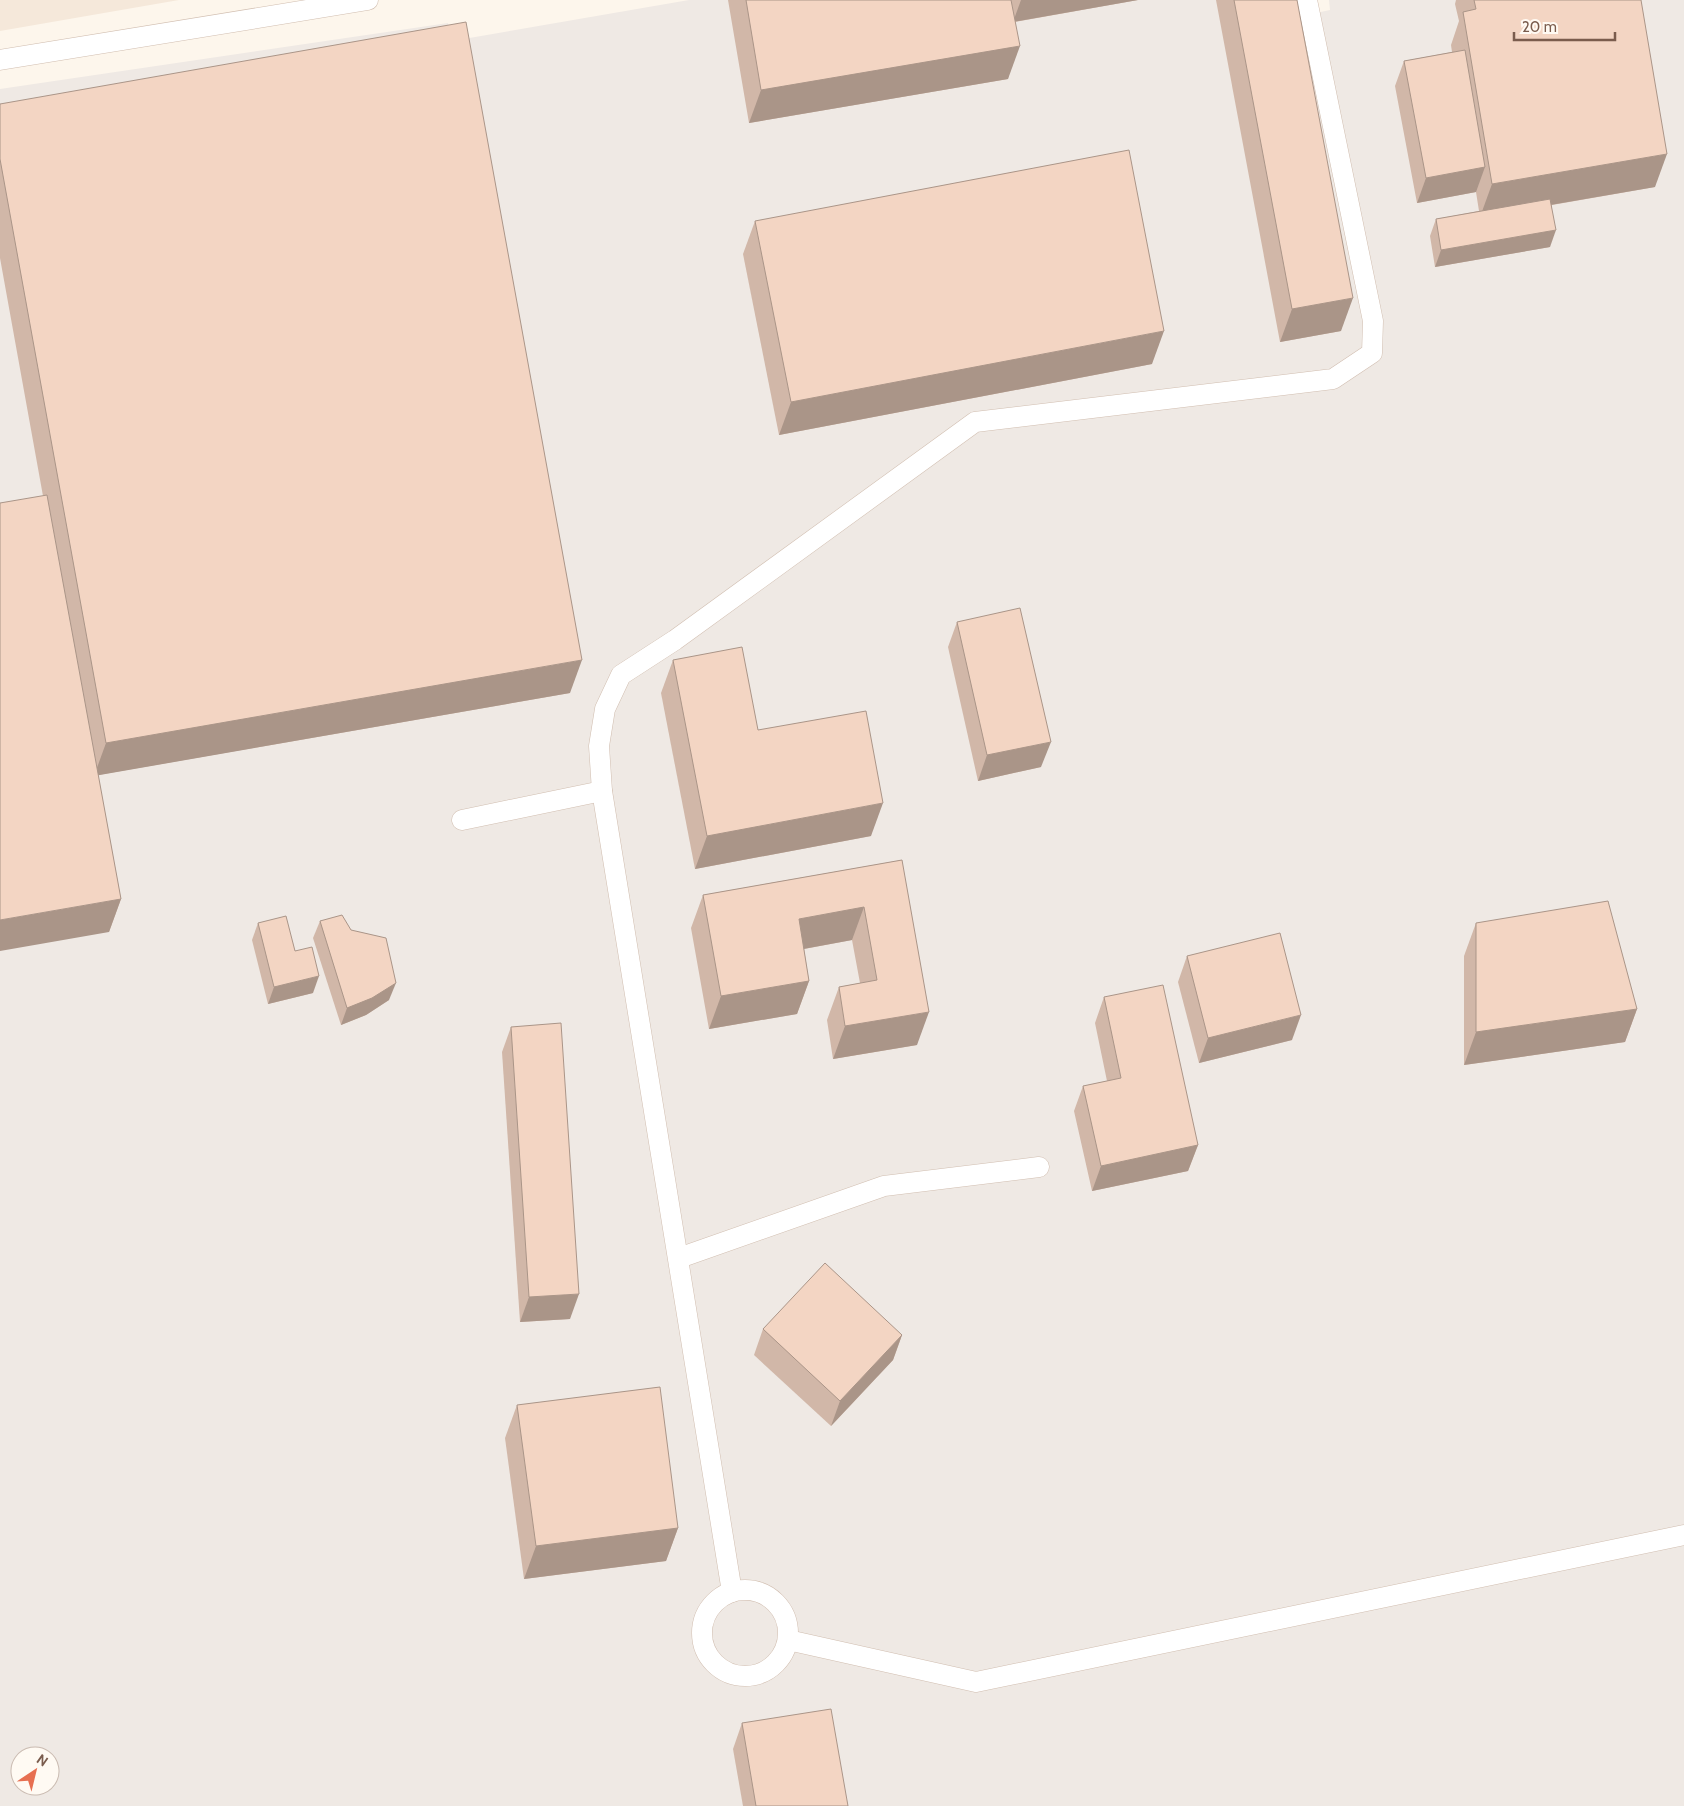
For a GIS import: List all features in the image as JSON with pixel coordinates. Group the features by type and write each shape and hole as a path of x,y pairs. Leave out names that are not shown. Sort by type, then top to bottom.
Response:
{"lane":[{"path":"0,60 368,0"},
{"path":"732,1592 602,790 599,746 605,709 621,675 675,640 975,422 1333,379 1372,353 1373,322 1307,0"},
{"path":"462,820 602,790"},
{"path":"679,1258 884,1186 1039,1167"},
{"path":"788,1640 976,1682 1684,1536"},
{"path":"747,1590 761,1593 774,1601 783,1612 788,1627 788,1640 783,1653 775,1664 764,1672 751,1676 737,1675 724,1671 706,1651 702,1638 703,1623 708,1609 719,1598 732,1592 747,1590"}],"shaded area":[{"path":"0,0 179,0 0,31"},
{"path":"689,0 1279,0 1283,20 1330,10 1329,0 1684,0 1684,1806 0,1806 0,89 448,23 452,41"}],"building":[{"path":"746,0 1011,0 1020,46 761,90"},
{"path":"1234,0 1297,0 1353,298 1292,309"},
{"path":"1474,0 1641,0 1667,154 1492,184 1463,12 1476,9"},
{"path":"466,22 582,660 106,743 0,159 0,104"},
{"path":"1465,50 1485,167 1426,178 1404,61"},
{"path":"1129,150 1164,331 791,402 755,221"},
{"path":"1550,199 1556,230 1441,250 1436,219"},
{"path":"47,495 121,899 0,920 0,503"},
{"path":"1020,608 1051,742 987,755 957,622"},
{"path":"742,647 758,730 866,711 883,803 707,836 673,660"},
{"path":"902,860 929,1012 845,1026 839,987 877,980 864,907 799,919 809,981 721,996 703,895"},
{"path":"1608,901 1637,1009 1476,1032 1476,923"},
{"path":"342,915 351,930 386,938 396,983 372,998 347,1008 320,921"},
{"path":"286,916 295,951 312,947 319,976 274,987 258,923"},
{"path":"1280,933 1301,1015 1208,1038 1187,956"},
{"path":"1163,985 1198,1145 1101,1166 1083,1086 1121,1078 1104,997"},
{"path":"561,1023 579,1294 529,1297 511,1027"},
{"path":"825,1263 902,1335 840,1401 763,1329"},
{"path":"660,1387 678,1528 536,1546 517,1405"},
{"path":"831,1709 848,1806 756,1806 742,1723"}]}
